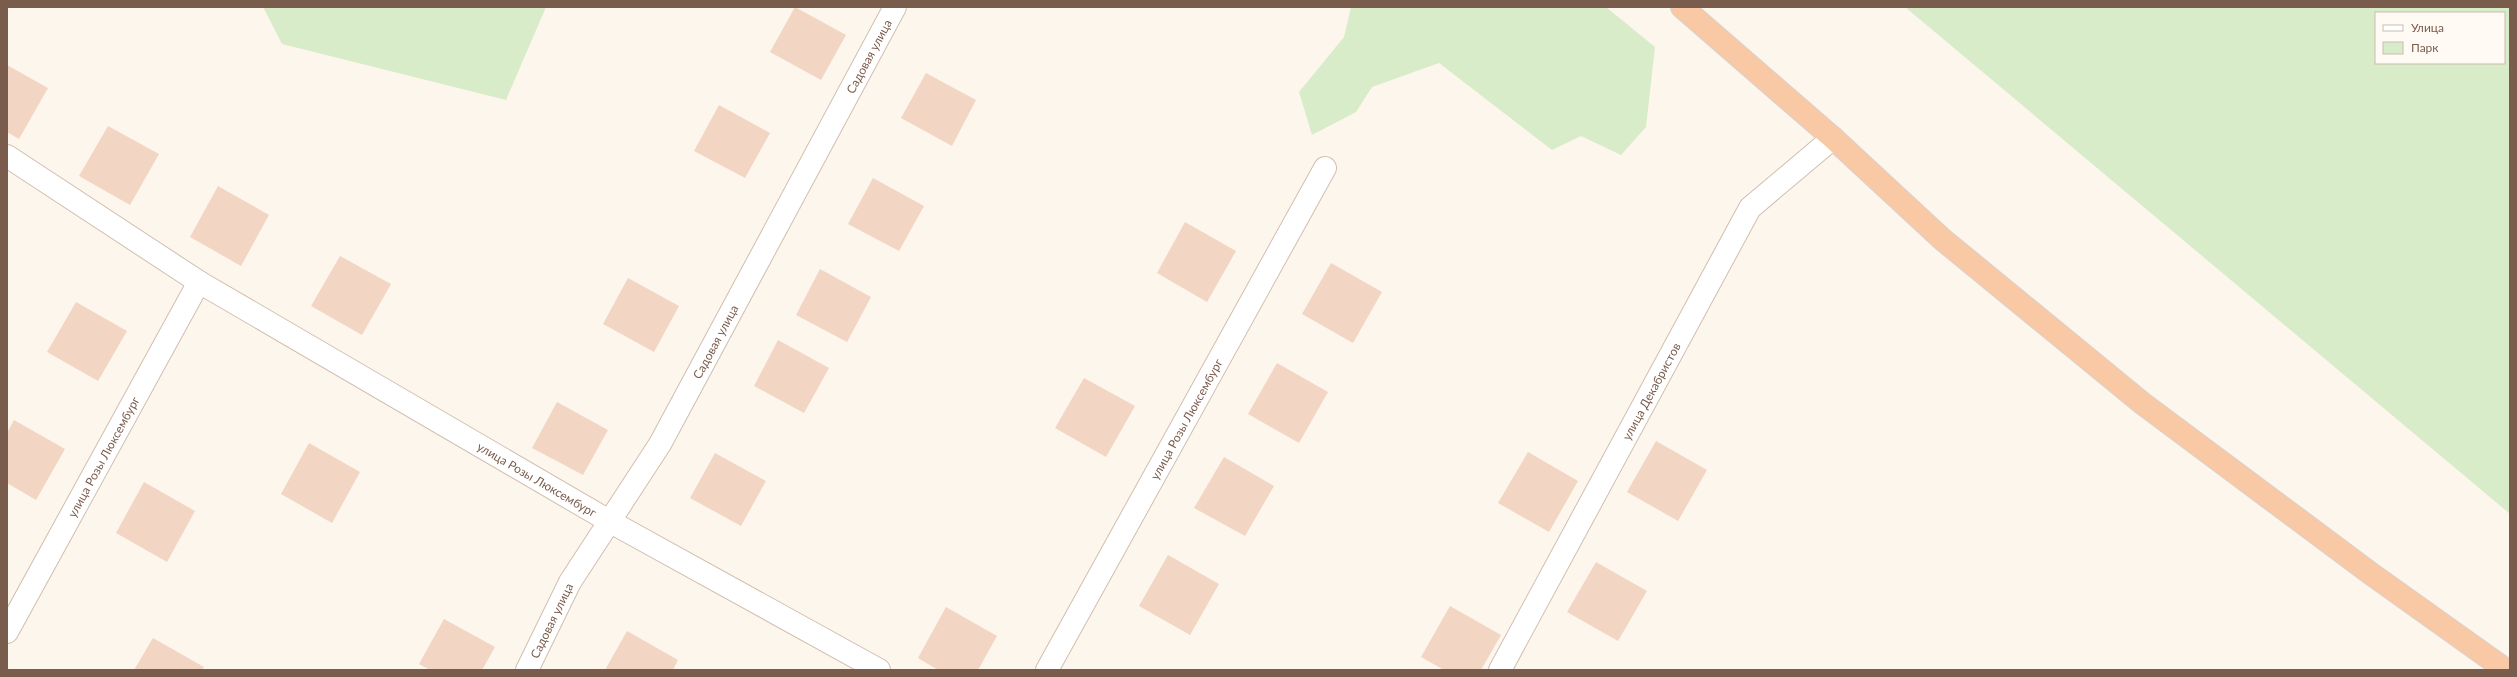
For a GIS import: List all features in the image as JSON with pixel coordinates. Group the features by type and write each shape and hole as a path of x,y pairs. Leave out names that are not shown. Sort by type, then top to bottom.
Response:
{"highway":[{"path":"1682,7 1833,138 1942,239 2142,403 2370,573 2506,670"}],"street":[{"name":"Садовая улица","path":"527,670 570,582 609,520 660,444 895,7"},
{"name":"улица Декабристов","path":"1500,670 1750,208 1833,138"},
{"name":"улица Розы Люксембург","path":"7,156 199,282 609,520 879,670"},
{"name":"улица Розы Люксембург","path":"1047,670 1325,168"},
{"name":"улица Розы Люксембург","path":"7,632 199,282"}],"green space":[{"path":"263,7 546,7 506,100 282,44"},
{"path":"1351,7 1606,7 1655,47 1646,127 1621,155 1581,136 1552,150 1439,63 1372,87 1356,112 1312,135 1299,92 1344,37"},
{"path":"1905,7 2510,7 2510,514"}],"building":[{"path":"795,7 846,35 821,80 770,52"},
{"path":"7,65 48,88 19,139 7,132"},
{"path":"926,73 976,100 952,146 901,118"},
{"path":"719,105 770,133 745,178 694,151"},
{"path":"108,126 159,154 130,205 79,176"},
{"path":"873,178 924,206 899,251 848,224"},
{"path":"218,186 269,215 241,266 190,237"},
{"path":"1185,222 1236,251 1207,302 1157,273"},
{"path":"340,256 391,284 362,335 311,306"},
{"path":"1331,263 1382,292 1353,343 1302,314"},
{"path":"820,269 871,297 847,342 796,315"},
{"path":"628,278 679,306 654,352 603,324"},
{"path":"76,302 127,331 98,381 47,352"},
{"path":"778,340 829,368 804,413 754,386"},
{"path":"1277,363 1328,392 1299,443 1248,414"},
{"path":"1084,378 1135,406 1106,457 1055,428"},
{"path":"557,402 608,430 583,475 532,448"},
{"path":"14,420 65,449 36,500 7,483 7,433"},
{"path":"1656,441 1707,470 1678,521 1627,492"},
{"path":"309,443 360,472 332,523 281,494"},
{"path":"1528,452 1578,481 1549,532 1498,503"},
{"path":"715,453 766,481 741,526 690,498"},
{"path":"1224,457 1274,486 1245,536 1194,508"},
{"path":"144,482 195,511 167,562 116,533"},
{"path":"1168,555 1219,584 1190,635 1139,606"},
{"path":"1596,562 1647,591 1618,641 1567,612"},
{"path":"1450,606 1501,635 1481,670 1444,670 1421,657"},
{"path":"946,607 997,636 978,670 938,670 918,658"},
{"path":"444,619 495,647 482,670 430,670 419,664"},
{"path":"627,631 678,660 673,670 605,670"},
{"path":"153,638 204,667 202,670 134,670"}]}
